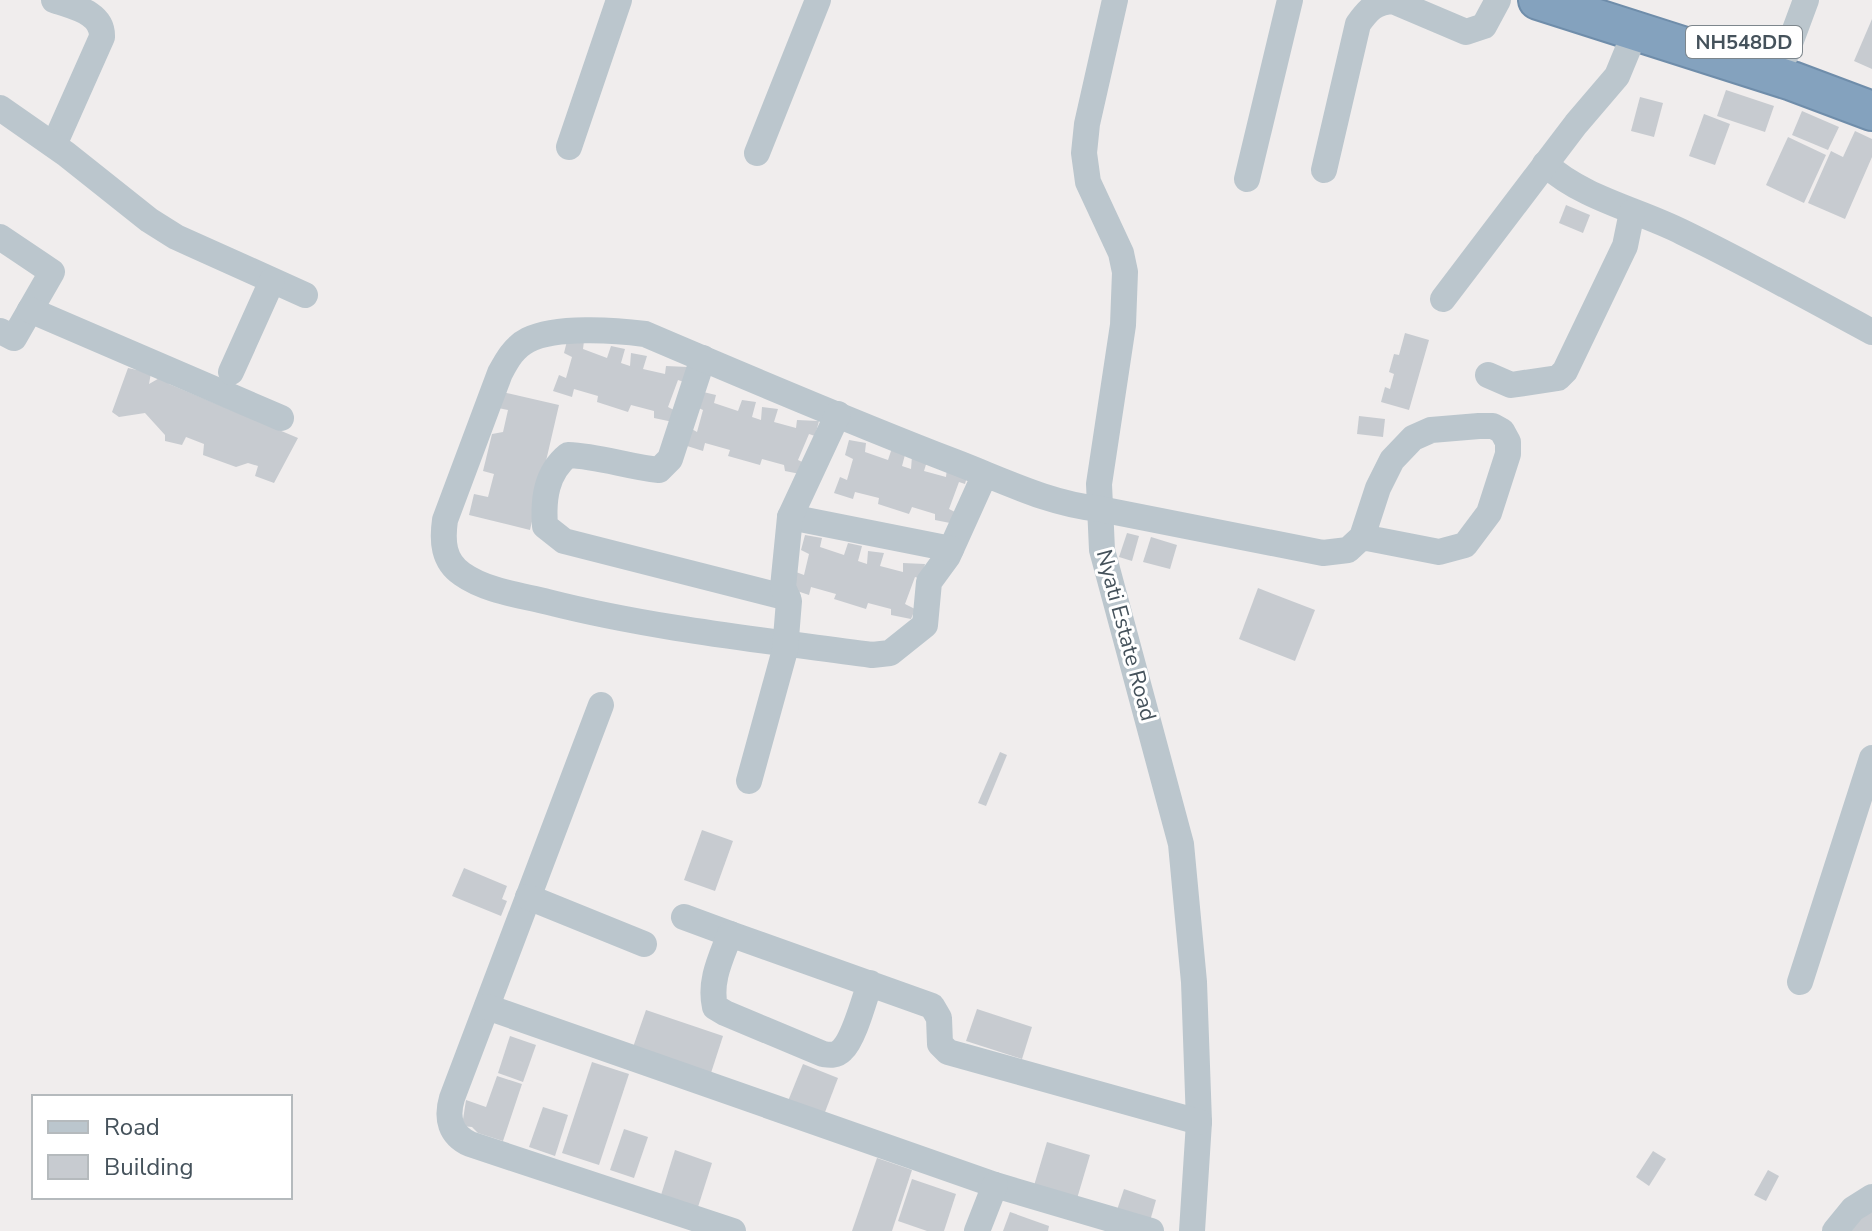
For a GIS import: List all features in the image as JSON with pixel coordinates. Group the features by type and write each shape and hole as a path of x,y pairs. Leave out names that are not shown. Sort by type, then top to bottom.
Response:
{"highway":[{"name":"NH548DD","path":"1538,0 1636,30 1872,111"},
{"name":"NH548DD","path":"1613,0 1786,54 1872,90"}],"street":[{"path":"54,0 97,19 102,26 102,37 54,145"},
{"path":"569,147 619,0"},
{"path":"757,153 818,0"},
{"name":"Nyati Estate Road","path":"1115,0 1087,124 1084,153 1088,182 1121,253 1125,272 1123,325 1099,484 1102,550 1181,844 1194,982 1199,1122 1192,1231"},
{"path":"1247,179 1290,0"},
{"path":"1324,170 1358,24 1369,8 1393,1 1466,32 1484,26 1498,0"},
{"path":"1786,54 1806,0"},
{"path":"1443,299 1545,164 1617,76 1636,30"},
{"path":"0,108 176,237 305,295"},
{"path":"1545,164 1561,178 1586,192 1679,230 1872,332"},
{"path":"1488,375 1511,385 1558,378 1565,371 1625,246 1632,212"},
{"path":"0,237 52,272 14,338 0,331"},
{"path":"231,372 272,281"},
{"path":"30,310 281,418"},
{"path":"985,474 951,549 929,582 925,625 890,653 872,655 618,620 487,587 460,573 447,559 442,540 445,520 500,373 511,353 528,340 563,332 608,329 645,334 1051,499 1323,553 1348,550 1362,537 1378,488 1392,460 1413,438 1431,430 1479,426 1493,426 1502,431 1508,442 1508,454 1489,513 1465,545 1439,552 1362,537"},
{"path":"703,358 670,459 659,470 593,456 568,455 554,466 544,503 545,526 564,541 788,598"},
{"path":"749,781 785,643 788,598 783,587 790,517 838,414"},
{"path":"790,517 951,549"},
{"path":"601,705 449,1109 450,1126 463,1141 733,1231"},
{"path":"1800,982 1872,758"},
{"path":"528,897 644,944"},
{"path":"684,917 926,1003 937,1011 940,1044 948,1052 1199,1122"},
{"path":"730,934 714,980 712,994 715,1007 823,1054 833,1055 842,1051 870,983"},
{"path":"487,1007 995,1185 1151,1231"},
{"path":"977,1231 995,1185"},
{"path":"1835,1231 1853,1209 1872,1197"}],"building":[{"path":"1872,19 1872,69 1854,61"},
{"path":"1726,90 1774,106 1765,132 1717,116"},
{"path":"1640,97 1663,103 1654,137 1631,131"},
{"path":"1802,111 1839,127 1828,150 1792,135"},
{"path":"1704,114 1730,124 1715,165 1689,156"},
{"path":"1855,131 1872,139 1872,157 1845,219 1808,203 1831,151 1843,157"},
{"path":"1788,137 1826,155 1804,203 1766,185"},
{"path":"1566,205 1590,215 1583,233 1559,223"},
{"path":"1405,333 1429,340 1409,410 1381,402 1385,387 1390,389 1394,374 1389,372 1394,354 1399,355"},
{"path":"568,337 584,341 583,349 607,358 611,346 625,349 621,363 630,366 631,353 647,356 643,369 665,374 666,366 688,367 684,382 678,380 668,407 678,412 673,422 654,418 654,411 631,405 628,412 597,402 598,396 574,389 572,397 553,391 559,375 566,378 572,357 564,353"},
{"path":"128,368 151,373 149,384 163,376 169,384 298,438 274,483 255,476 258,466 248,463 236,467 203,455 204,444 186,437 182,445 165,441 165,435 145,413 119,417 112,412"},
{"path":"699,391 716,395 714,403 738,411 742,400 756,402 752,417 761,420 762,407 778,409 774,422 796,428 797,420 819,421 815,436 809,434 798,460 809,465 805,475 785,471 784,465 762,459 760,465 728,456 730,450 705,443 703,451 684,445 690,428 697,432 703,410 694,406"},
{"path":"502,392 559,405 530,530 469,515 474,494 488,497 494,474 483,471 492,434 503,432 508,410 498,408"},
{"path":"1359,416 1385,419 1383,437 1357,434"},
{"path":"849,440 866,443 865,452 888,460 892,448 906,451 902,466 911,469 912,456 928,458 924,471 946,477 947,468 969,469 965,484 959,482 949,509 959,514 955,524 935,520 935,514 912,507 909,514 878,504 879,498 855,492 853,499 834,493 840,477 847,480 853,459 845,455"},
{"path":"1127,533 1139,536 1132,561 1119,557"},
{"path":"805,535 822,538 820,547 844,555 848,543 862,546 858,561 867,564 868,551 884,553 880,566 903,572 903,563 925,564 922,579 915,577 905,604 915,609 911,619 891,615 891,609 868,603 866,609 834,599 836,594 811,587 809,595 791,589 796,572 804,575 809,554 801,550"},
{"path":"1151,537 1177,545 1170,569 1143,562"},
{"path":"1258,588 1315,610 1295,661 1239,639"},
{"path":"1000,752 1007,755 986,806 978,803"},
{"path":"702,830 733,841 715,891 684,880"},
{"path":"464,868 507,886 502,899 507,901 501,916 452,896"},
{"path":"977,1009 1032,1027 1022,1059 966,1041"},
{"path":"646,1010 723,1036 710,1076 632,1050"},
{"path":"510,1036 536,1045 523,1082 498,1073"},
{"path":"592,1062 629,1074 599,1165 562,1153"},
{"path":"803,1064 838,1078 822,1120 786,1106"},
{"path":"497,1076 522,1084 503,1141 478,1133 472,1127 462,1126 466,1100 486,1107"},
{"path":"543,1107 568,1115 555,1156 529,1147"},
{"path":"624,1129 648,1137 634,1178 610,1170"},
{"path":"1047,1142 1090,1155 1076,1202 1033,1189"},
{"path":"675,1150 712,1163 698,1207 661,1195"},
{"path":"1653,1151 1666,1159 1649,1186 1636,1177"},
{"path":"877,1158 912,1170 892,1231 852,1231"},
{"path":"1768,1170 1779,1176 1766,1201 1754,1195"},
{"path":"912,1179 956,1194 944,1231 927,1231 898,1221"},
{"path":"1124,1189 1156,1200 1150,1221 1117,1210"},
{"path":"1872,1204 1872,1231 1851,1231"},
{"path":"1010,1212 1049,1226 1048,1231 1003,1231"}]}
